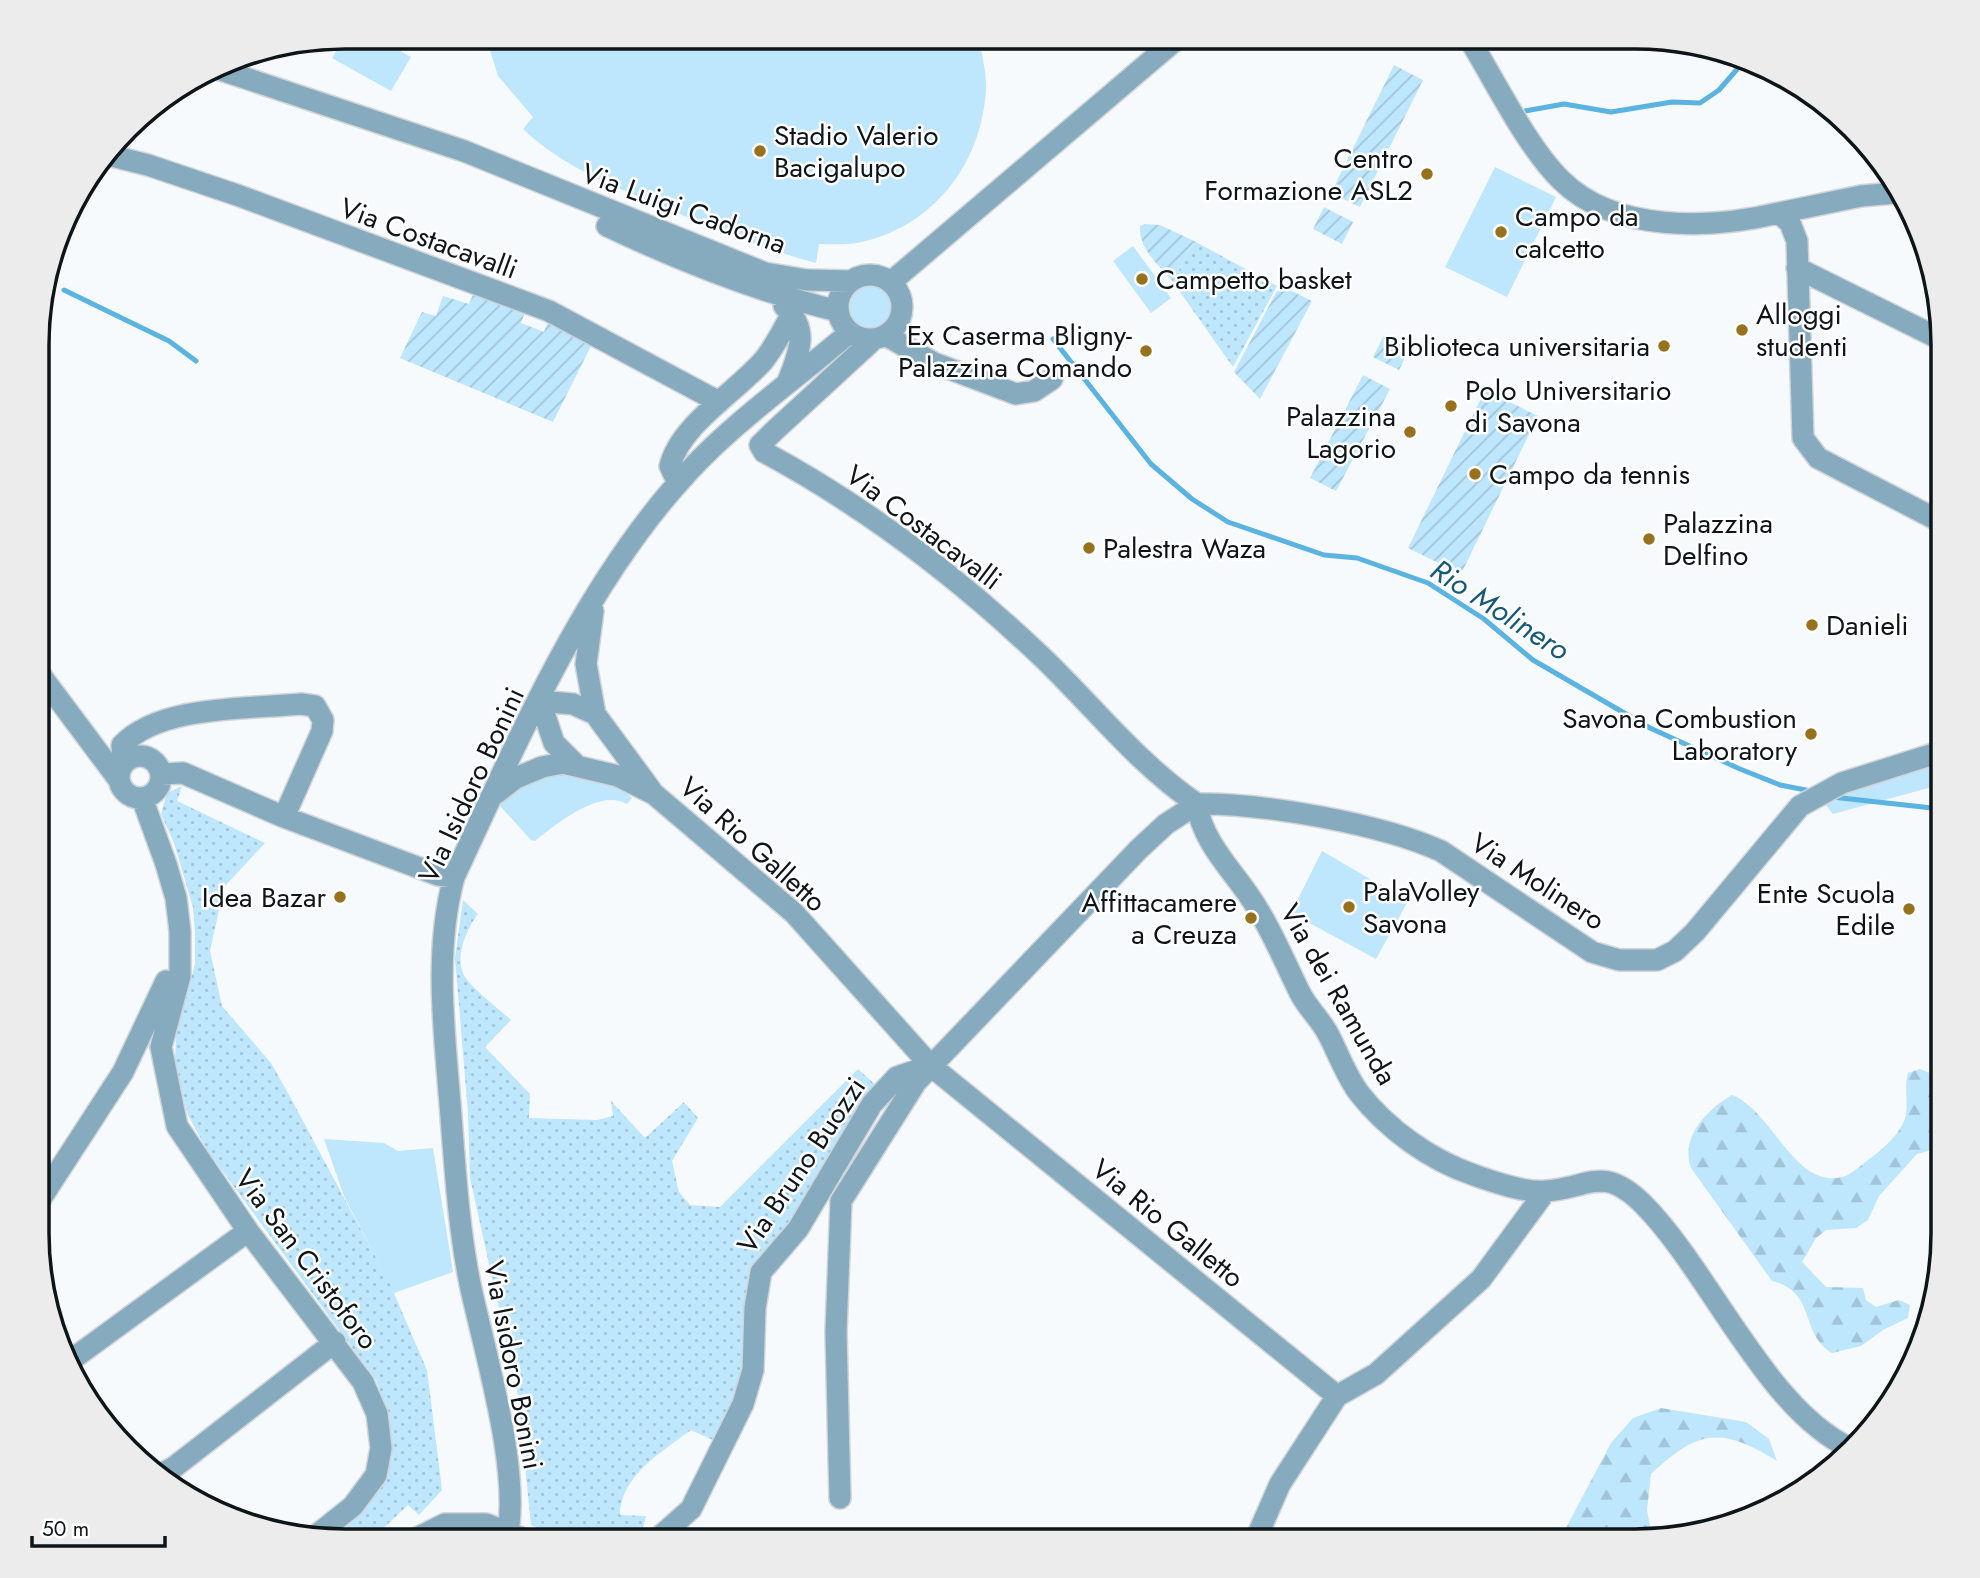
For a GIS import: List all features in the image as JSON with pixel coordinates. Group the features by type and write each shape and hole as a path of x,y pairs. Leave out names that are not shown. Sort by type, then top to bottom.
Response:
{"street":[{"path":"891,282 1165,49"},
{"path":"1475,49 1544,162 1562,182 1592,202 1654,222 1738,223 1861,196 1889,194"},
{"name":"Via Luigi Cadorna","path":"230,73 464,151 765,273 807,280 851,281"},
{"name":"Via Costacavalli","path":"116,157 237,195 549,312 719,402"},
{"name":"Via Luigi Cadorna","path":"502,167 556,201 674,257 838,311"},
{"path":"1779,213 1790,223 1797,241 1803,438 1808,449 1818,458 1931,517"},
{"path":"1797,268 1930,334"},
{"path":"880,338 896,328 903,304 891,282 867,275 851,281 839,299 838,311 849,332 880,338 934,363 1016,394 1034,391 1052,379"},
{"name":"Via Luigi Cadorna","path":"730,276 776,299 792,314"},
{"path":"678,483 670,466 673,453 719,402 764,360 792,314"},
{"path":"786,387 801,349 802,333 792,314"},
{"name":"Via Isidoro Bonini","path":"507,1529 509,1494 503,1433 469,1281 456,1202 441,964 447,904 454,877 582,615 623,552 678,483 849,332"},
{"name":"Via Costacavalli","path":"880,338 773,432 760,445 764,452 832,489 928,558 1041,656 1156,774 1197,804"},
{"path":"598,591 586,643 586,663 595,714 654,794"},
{"path":"49,685 121,772 130,796 142,798 155,793 161,774 155,761 142,755 121,772"},
{"path":"576,765 554,743 540,701 573,704 595,714"},
{"path":"121,772 122,745 128,738 170,718 301,704 315,706 323,720 321,732 284,817"},
{"name":"Via Molinero","path":"1197,804 1243,806 1302,815 1421,841 1441,851 1592,951 1637,962 1657,960 1675,951 1732,889 1800,806 1835,786 1931,755"},
{"name":"Via Rio Galletto","path":"494,796 516,778 542,767 562,763 618,776 654,794 794,913 931,1066 1337,1396"},
{"path":"161,774 183,773 284,817 438,875 454,877"},
{"name":"Via San Cristoforo","path":"142,798 176,898 180,930 183,960 161,1047 177,1126 248,1231 363,1382 377,1414 380,1460 376,1475 354,1506 326,1528"},
{"name":"Via Bruno Buozzi","path":"672,1529 691,1509 743,1404 753,1370 755,1308 761,1272 799,1229 872,1104 897,1077 931,1066 1139,849 1166,824 1197,804"},
{"name":"Via dei Ramunda","path":"1197,804 1205,832 1258,908 1301,996 1327,1032 1359,1092 1396,1131 1472,1175 1545,1192 1590,1179 1603,1180 1624,1189 1643,1205 1698,1274 1771,1377 1828,1437 1842,1444"},
{"path":"49,1186 128,1062 166,984 180,930"},
{"path":"840,1498 836,1332 841,1201 912,1088 931,1066"},
{"path":"1260,1529 1280,1483 1337,1396 1376,1374 1481,1279 1545,1192"},
{"path":"76,1356 248,1231"},
{"path":"168,1470 335,1342"},
{"path":"430,1529 444,1524 486,1524 494,1529"}],"green space":[{"path":"337,49 345,49 397,49 411,57 391,91 332,58"},
{"name":"Stadio Valerio Bacigalupo","path":"490,49 981,49 986,90 982,118 974,144 963,168 948,189 929,208 884,235 857,243 819,244 816,263 723,232 573,166 523,129 533,117 498,76"},
{"path":"1394,65 1423,80 1360,207 1331,193"},
{"name":"Campo da calcetto","path":"1495,167 1556,197 1507,297 1445,267"},
{"path":"1324,207 1353,222 1342,244 1313,229"},
{"path":"1160,225 1194,241 1173,282 1142,242 1140,226"},
{"path":"1194,241 1277,286 1233,367 1173,282"},
{"name":"Campetto basket","path":"1133,246 1171,298 1151,313 1113,261"},
{"path":"1280,285 1312,301 1260,399 1234,372"},
{"path":"870,286 885,292 891,307 885,322 870,328 855,322 849,307 855,292"},
{"path":"475,290 525,312 521,323 544,332 548,322 591,346 553,422 400,358 422,312 436,316 443,296 469,304"},
{"path":"1384,335 1410,348 1399,370 1373,357"},
{"path":"1363,375 1390,389 1336,491 1310,478"},
{"path":"1485,390 1538,416 1461,574 1408,548"},
{"path":"1931,766 1931,787 1833,814 1824,803 1844,791"},
{"path":"556,770 619,786 632,798 627,804 616,800 592,804 566,818 535,841 531,840 499,805 517,788"},
{"path":"182,786 177,801 265,843 224,887 210,951 222,1006 271,1063 288,1093 390,1284 427,1370 442,1490 419,1515 408,1505 383,1529 344,1529 368,1506 380,1488 387,1470 389,1429 376,1380 207,1150 188,1115 175,1066 176,1034 195,964 195,933 193,907 174,843 161,814 167,793"},
{"name":"PalaVolley Savona","path":"1322,851 1408,901 1376,959 1291,913"},
{"path":"463,900 478,914 466,935 461,951 461,968 479,992 511,1020 485,1047 530,1094 529,1118 597,1120 613,1116 611,1101 645,1138 684,1102 698,1118 672,1161 679,1192 690,1205 720,1207 858,1069 880,1089 767,1258 759,1257 752,1287 747,1374 715,1441 691,1430 656,1456 627,1488 620,1515 646,1516 643,1529 538,1529 531,1525 518,1395 470,1178 468,1113 455,958"},
{"path":"1920,1069 1931,1073 1931,1150 1917,1154 1879,1196 1868,1220 1856,1228 1826,1230 1816,1238 1802,1262 1826,1287 1863,1288 1866,1300 1876,1307 1899,1300 1910,1305 1908,1318 1883,1330 1861,1346 1832,1353 1815,1335 1796,1294 1786,1286 1772,1281 1691,1168 1689,1146 1692,1136 1705,1117 1732,1095 1760,1116 1797,1161 1810,1172 1825,1178 1842,1177 1873,1156 1896,1135 1906,1115 1908,1073"},
{"path":"324,1139 384,1143 398,1151 433,1148 453,1272 394,1293 344,1196"},
{"path":"1661,1408 1746,1422 1769,1439 1777,1461 1740,1442 1725,1438 1697,1441 1683,1448 1651,1474 1647,1510 1650,1528 1565,1529 1611,1443 1633,1418"}],"waterway":[{"path":"1525,111 1564,104 1611,112 1672,102 1700,103 1719,90 1738,68"},
{"path":"64,290 169,341 196,361"},
{"name":"Rio Molinero","path":"1053,339 1151,464 1192,499 1228,522 1324,555 1357,558 1428,583 1484,619 1533,660 1650,728 1780,785 1816,792"},
{"name":"Rio Molinero","path":"1832,797 1931,808"}],"place":[{"name":"Stadio Valerio Bacigalupo","path":"760,151"},
{"name":"Centro Formazione ASL2","path":"1427,174"},
{"name":"Campo da calcetto","path":"1501,232"},
{"name":"Campetto basket","path":"1142,279"},
{"name":"Alloggi studenti","path":"1742,330"},
{"name":"Biblioteca universitaria","path":"1664,346"},
{"name":"Ex Caserma Bligny- Palazzina Comando","path":"1146,351"},
{"name":"Polo Universitario di Savona","path":"1451,406"},
{"name":"Palazzina Lagorio","path":"1410,432"},
{"name":"Campo da tennis","path":"1475,474"},
{"name":"Palazzina Delfino","path":"1649,539"},
{"name":"Palestra Waza","path":"1089,548"},
{"name":"Danieli","path":"1812,625"},
{"name":"Savona Combustion Laboratory","path":"1811,734"},
{"name":"Idea Bazar","path":"340,897"},
{"name":"PalaVolley Savona","path":"1349,907"},
{"name":"Ente Scuola Edile","path":"1909,909"},
{"name":"Affittacamere a Creuza","path":"1251,918"}]}
